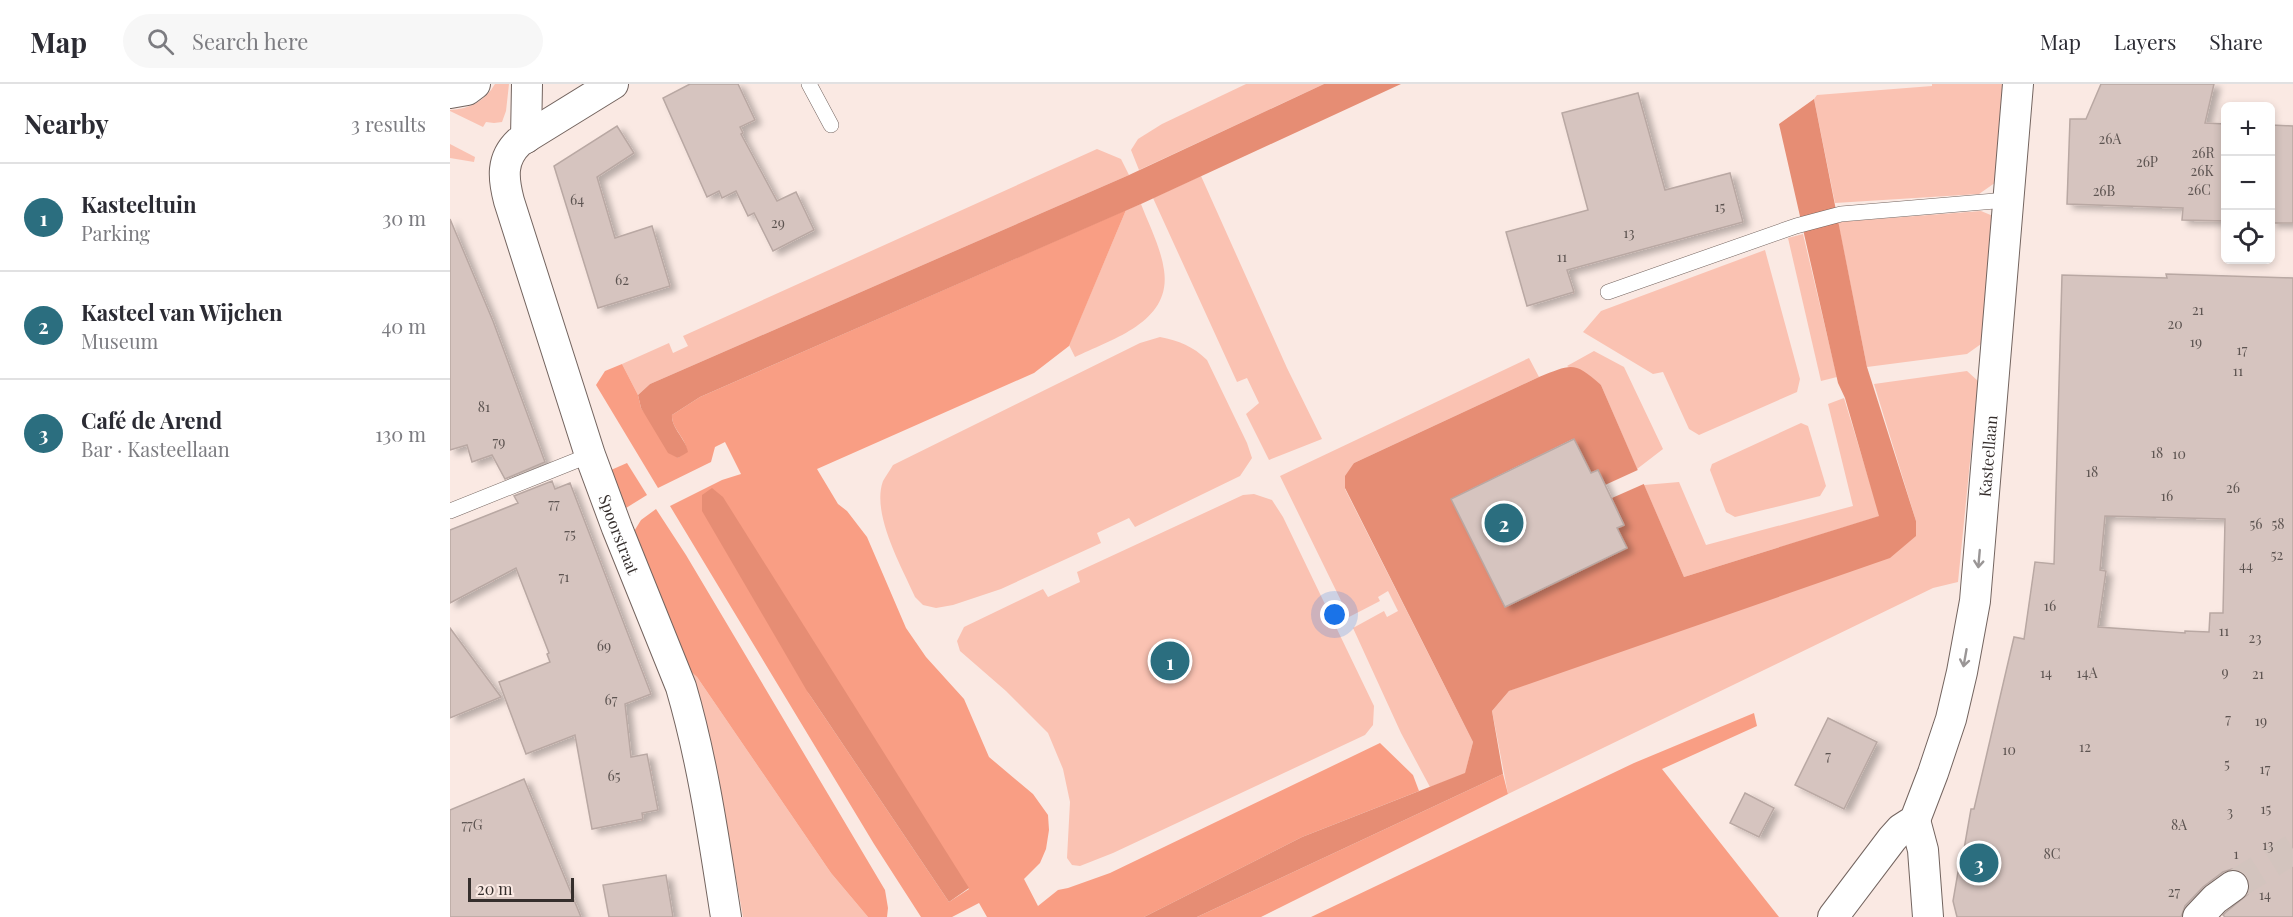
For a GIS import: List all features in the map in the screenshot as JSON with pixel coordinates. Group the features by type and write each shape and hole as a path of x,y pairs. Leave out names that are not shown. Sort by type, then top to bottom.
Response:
{"street":[{"path":"450,93 467,90 475,84"},
{"name":"Spoorstraat","path":"527,84 518,146 505,164 504,176 509,201 590,455 688,710 704,785 726,917"},
{"path":"518,146 613,84"},
{"name":"Kasteellaan","path":"1915,820 1943,744 1962,672 1975,600 2018,84"},
{"path":"1848,912 1892,839 1901,829 1915,820 1923,850 1928,917"},
{"path":"2198,917 2215,899 2233,886"}],"lane":[{"path":"809,84 831,125"},
{"path":"1608,292 1796,226 1841,214 2007,200"},
{"path":"450,511 590,455"}],"shaded area":[{"path":"495,84 509,84 506,111 502,122 486,122 483,127 450,111 476,103 487,95"},
{"path":"1246,84 1324,84 1139,170 1131,150 1138,139 1162,124"},
{"path":"1324,84 1401,84 1141,204 700,397 672,415 672,420 688,452 678,458 668,453 641,408 638,395 650,384 1129,175"},
{"path":"1932,84 2005,84 1999,180 1979,194 1835,203 1814,99 1817,95 1932,86"},
{"path":"1814,99 1867,367 1916,521 1916,536 1890,558 1509,691 1492,711 1503,774 1197,917 1144,917 1302,837 1465,773 1473,742 1345,488 1345,476 1354,463 1539,377 1559,369 1572,367 1585,372 1601,385 1684,577 1879,516 1845,398 1838,383 1779,124","holes":["1573,439 1591,473 1598,470 1624,524 1505,607 1451,499"]},
{"path":"450,144 475,157 474,162 450,158"},
{"path":"1097,149 1121,159 1129,175 650,384 638,395 622,364 669,343 673,353 688,346 683,336"},
{"path":"1201,176 1287,368 1322,439 1269,460 1246,414 1259,403 1247,378 1237,382 1153,198"},
{"path":"1141,204 1158,245 1164,270 1164,288 1159,303 1149,316 1122,335 1075,357 1069,345 1126,210"},
{"path":"1126,210 1069,346 1034,373 817,469 838,504 847,511 867,537 906,628 926,657 964,699 989,757 1033,794 1048,815 1049,830 1046,849 1040,863 1024,879 1038,906 1058,890 1110,873 1380,743 1413,775 1419,791 1302,837 1144,917 987,917 979,903 952,917 921,917 874,844 670,506 722,480 741,474 725,442 715,447 711,462 658,488 596,385 605,371 622,364 638,395 641,408 678,458 687,451 672,420 672,415 700,397","holes":["807,691 969,889 949,902"]},
{"path":"1981,211 1993,216 1984,335 1981,344 1967,354 1867,367 1838,222"},
{"path":"1803,234 1837,377 1821,381 1788,238"},
{"path":"1765,250 1800,379 1797,392 1699,435 1689,429 1663,372 1653,374 1583,332 1601,311"},
{"path":"1160,337 1185,345 1207,360 1252,458 1240,476 1135,527 1129,518 1097,533 1101,543 1001,589 953,605 936,608 923,605 915,597 884,524 880,494 883,481 893,465 1140,343"},
{"path":"1594,351 1624,367 1663,449 1637,469 1601,385 1567,366"},
{"path":"1529,358 1539,377 1354,463 1345,489 1473,742 1465,774 1430,787 1401,733 1353,628 1384,611 1387,617 1398,611 1388,591 1378,597 1380,601 1349,617 1280,476"},
{"path":"1967,371 1978,381 1958,582 1933,588 1508,794 1492,711 1509,691 1916,521 1874,384"},
{"path":"1844,398 1880,516 1684,577 1644,485 1679,482 1706,545 1853,506 1828,404"},
{"path":"1801,423 1808,426 1826,486 1820,496 1735,517 1726,512 1710,470 1712,464"},
{"path":"627,463 647,495 626,508 611,470"},
{"path":"712,488 723,497 969,888 949,902 807,691 702,511 702,495"},
{"path":"1254,494 1272,500 1283,517 1374,706 1373,725 1365,735 1113,853 1080,866 1072,865 1067,858 1070,802 1063,769 1048,733 1006,691 960,651 957,641 964,627 1043,589 1048,597 1080,582 1077,572 1243,495"},
{"path":"656,509 686,555 885,890 887,917 868,917 831,873 697,677 689,670 633,533 641,520"},
{"path":"689,670 697,677 831,873 868,917 743,917 717,771"},
{"path":"1754,713 1757,726 1662,769 1779,917 1311,917 1634,763"},
{"path":"1503,774 1508,794 1261,917 1197,917"}],"pier":[{"path":"1640,469 1646,483 1612,498 1605,485"}],"building":[{"path":"690,84 738,84 755,120 740,127 743,133 741,134 777,201 796,192 814,230 773,251 754,213 748,216 736,191 722,198 719,191 707,197 663,98"},
{"path":"2101,84 2214,84 2205,123 2221,124 2221,221 2182,220 2183,208 2067,204 2070,119 2086,119"},
{"path":"1638,93 1665,190 1730,173 1743,222 1567,270 1574,292 1527,306 1506,232 1588,210 1562,113"},
{"path":"2275,125 2293,126 2293,223 2275,223"},
{"path":"617,126 634,153 597,177 615,238 652,226 670,286 598,308 554,166"},
{"path":"450,219 493,321 545,462 505,479 492,455 472,462 467,445 450,450"},
{"path":"2166,274 2293,278 2293,917 2225,917 2223,915 2248,894 2250,885 2247,875 2240,870 2232,869 2223,872 2203,887 2185,906 2181,917 1957,917 1953,901 1958,872 1960,872 1971,809 1974,809 2014,637 2024,639 2035,562 2054,564 2062,275 2167,278","holes":["2105,516 2225,519 2223,613 2210,613 2209,632 2185,631 2185,633 2098,627 2106,571 2100,570"]},
{"path":"1574,439 1591,473 1598,470 1624,525 1617,528 1627,548 1505,607 1451,499"},
{"path":"552,481 555,489 570,483 651,694 625,704 631,757 647,754 658,810 642,813 643,819 592,829 575,735 526,754 499,682 550,662 547,654 549,653 516,568 450,603 450,530 518,503 514,496"},
{"path":"450,628 501,697 450,718"},
{"path":"1828,718 1877,742 1844,809 1795,785"},
{"path":"524,779 581,917 450,917 450,810"},
{"path":"1745,793 1774,808 1759,837 1730,823"},
{"path":"666,875 673,917 609,917 603,885"}],"tunnel":[{"path":"2233,886 2293,849"}],"place":[{"name":"Kasteel van Wijchen","path":"1504,523"},
{"name":"Kasteeltuin","path":"1170,661"},
{"name":"Café de Arend","path":"1979,863"}]}
